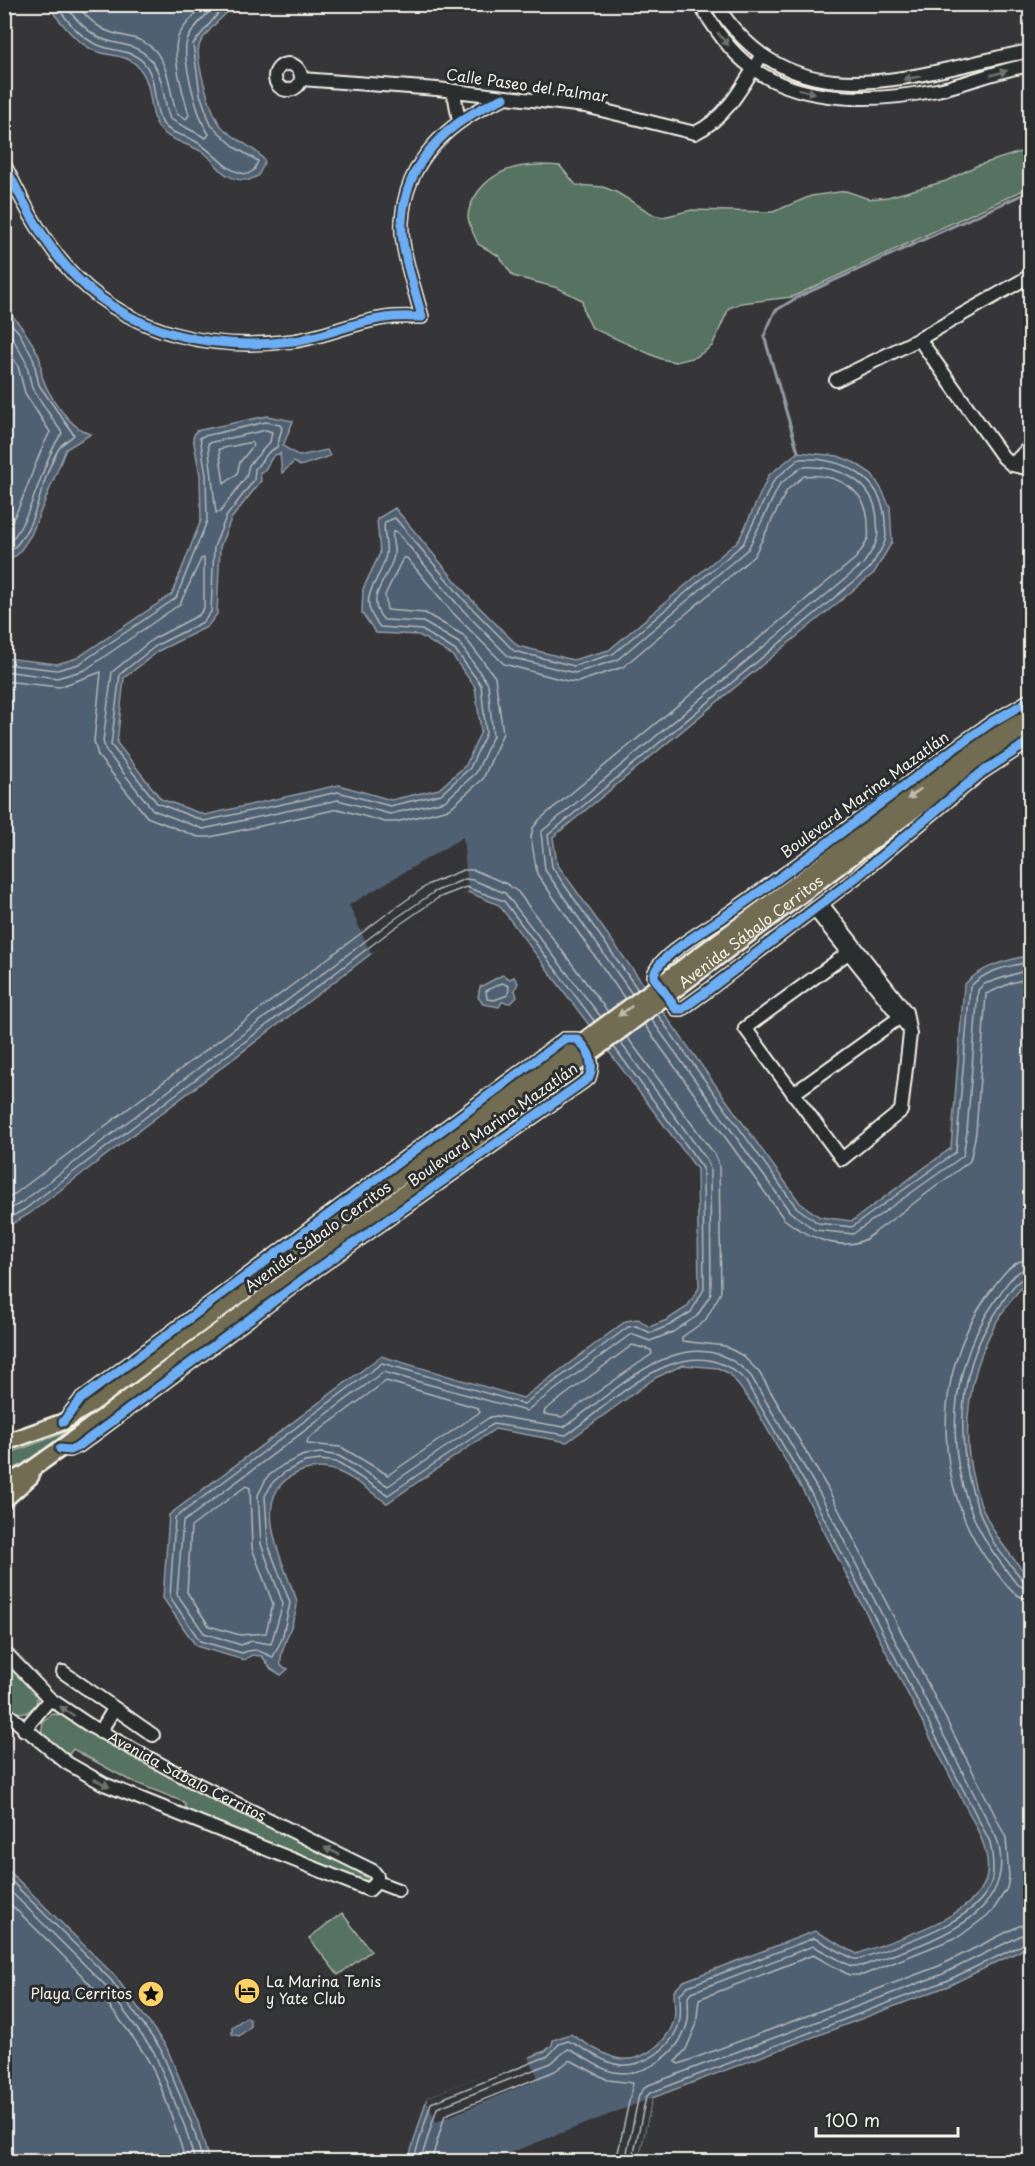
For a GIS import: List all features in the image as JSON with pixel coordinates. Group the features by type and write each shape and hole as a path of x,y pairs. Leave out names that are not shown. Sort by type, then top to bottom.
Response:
{"main road":[{"name":"Boulevard Marina Mazatlán","path":"828,867 1030,712"},
{"name":"Boulevard Marina Mazatlán","path":"970,759 1030,728"},
{"name":"Avenida Sábalo Cerritos","path":"4,1484 43,1462 293,1282 386,1197 828,867"},
{"name":"Avenida Sábalo Cerritos","path":"4,1443 63,1422 109,1392 276,1262 386,1197"},
{"path":"4,1500 29,1479 43,1462"}],"street":[{"path":"699,4 723,40 753,69 798,89 816,94 897,95 939,89 1030,66"},
{"path":"716,4 738,35 761,56 802,75 824,79 875,82 924,76 1030,51"},
{"name":"Calle Paseo del Palmar","path":"301,79 450,90 585,106 695,133 710,126 720,116 761,56"},
{"path":"450,90 455,98 459,121"},
{"path":"4,164 33,219 78,278 116,307 157,330 214,344 247,346 296,341 385,318 422,317 403,236 402,222 412,178 429,148 459,121 504,98"},
{"path":"836,380 920,339 1030,276"},
{"path":"920,339 1003,457 1012,465 1030,470"},
{"path":"1012,465 1030,446"},
{"name":"Boulevard Marina Mazatlán","path":"1030,700 992,722 970,759 818,907 682,1009 676,1009 654,977 657,966 680,946 970,759 1030,741"},
{"path":"818,907 852,950 904,1019 910,1034 901,1111 842,1159 745,1028 852,950"},
{"path":"793,1094 904,1019"},
{"name":"Boulevard Marina Mazatlán","path":"276,1262 564,1039 570,1037 580,1041 592,1061 589,1078 293,1282"},
{"name":"Avenida Sábalo Cerritos","path":"4,1651 50,1699 100,1732 373,1871 377,1876 377,1882 369,1890 142,1801 86,1775 24,1730 4,1712"},
{"path":"63,1672 153,1735"},
{"path":"24,1730 50,1699"},
{"path":"100,1732 114,1709"},
{"name":"Avenida Sábalo Cerritos","path":"377,1882 398,1890"}],"green space":[{"path":"1020,152 1030,158 1030,187 792,297 741,303 729,308 712,346 696,357 676,362 661,359 592,328 584,312 582,300 558,288 513,276 499,256 478,244 468,217 473,200 486,183 505,171 526,166 560,166 576,185 603,187 616,192 654,215 663,217 692,210 773,212 811,196 846,191 869,199 888,197 946,181 976,166"},
{"path":"71,1430 73,1433 5,1480 5,1455"},
{"path":"5,1654 38,1693 36,1705 26,1713 14,1712 5,1704"},
{"path":"53,1714 61,1715 150,1764 347,1864 371,1881 369,1886 188,1815 184,1802 129,1780 73,1749 67,1757 41,1736 43,1721"},
{"path":"342,1913 371,1951 338,1975 309,1938"}],"water":[{"path":"47,5 236,5 215,24 201,41 198,53 202,75 219,122 228,132 258,153 265,162 258,176 249,180 232,178 204,153 172,138 161,130 154,118 146,81 139,68 129,60 86,46 67,30"},
{"path":"5,308 24,330 36,349 43,379 56,403 76,426 91,434 66,449 31,535 18,554 5,563"},
{"path":"267,416 293,421 283,446 299,456 327,450 330,456 300,466 294,462 282,473 280,453 273,456 264,471 260,472 261,481 231,519 220,547 217,614 207,627 160,650 124,678 117,743 161,799 205,815 339,785 391,800 439,789 466,765 481,731 475,687 452,655 419,635 376,633 362,613 363,589 380,553 377,519 395,508 468,596 518,646 573,660 609,650 739,540 769,475 798,452 838,456 872,474 890,507 892,542 874,573 553,837 557,864 800,1203 820,1217 852,1221 951,1148 964,985 986,968 1030,955 1030,1279 1008,1305 990,1335 977,1367 970,1402 968,1437 971,1471 981,1505 1008,1553 1030,1579 1030,1946 948,1986 652,2098 638,2161 391,2161 410,2154 427,2098 545,2051 552,2045 553,2040 570,2034 616,2058 635,2058 644,2055 660,2044 671,2028 675,2017 674,1991 684,1981 815,1931 857,1954 950,1916 979,1893 986,1879 986,1853 977,1828 807,1498 754,1406 730,1374 718,1368 683,1365 655,1378 567,1442 495,1429 387,1503 355,1480 334,1470 323,1468 297,1473 284,1482 276,1493 272,1506 274,1535 297,1604 281,1660 281,1666 288,1669 281,1675 271,1669 262,1656 252,1655 244,1660 196,1646 163,1598 169,1515 381,1356 523,1398 626,1321 638,1319 649,1327 667,1320 687,1307 699,1288 697,1169 499,905 468,892 441,903 397,934 29,1214 5,1228 5,658 57,664 77,658 172,594 201,520 200,475 193,438 196,431"},
{"path":"502,975 510,979 514,977 518,983 515,990 517,997 511,1003 502,1002 499,1007 483,1004 478,997 480,987"},
{"path":"4,1866 115,1976 166,2046 198,2122 209,2161 5,2161"},
{"path":"247,2017 250,2020 250,2027 239,2036 232,2034 232,2027"}],"pier":[{"path":"463,837 468,892 371,954 349,905"},
{"path":"528,2056 539,2079 436,2122 426,2098"},
{"path":"652,2098 638,2161 489,2161"}],"waterway":[{"path":"798,452 764,336 775,311 798,297 1030,191"}],"cycle path":[{"path":"4,164 45,239 66,267 101,298 125,314 151,326 206,341 234,344 293,341 373,320 422,317 402,233 405,200 412,180 421,161 449,131 484,107 504,98"},
{"path":"1030,700 959,745 784,874 672,952 656,969 654,977 676,1009 682,1009 707,991 854,879 981,773 1030,741"},
{"path":"60,1449 70,1450 79,1446 309,1275 589,1078 591,1062 585,1048 577,1039 564,1039 81,1399 63,1422"}],"place":[{"name":"La Marina Tenis y Yate Club","path":"247,1991"},
{"name":"Playa Cerritos","path":"151,1994"}]}
